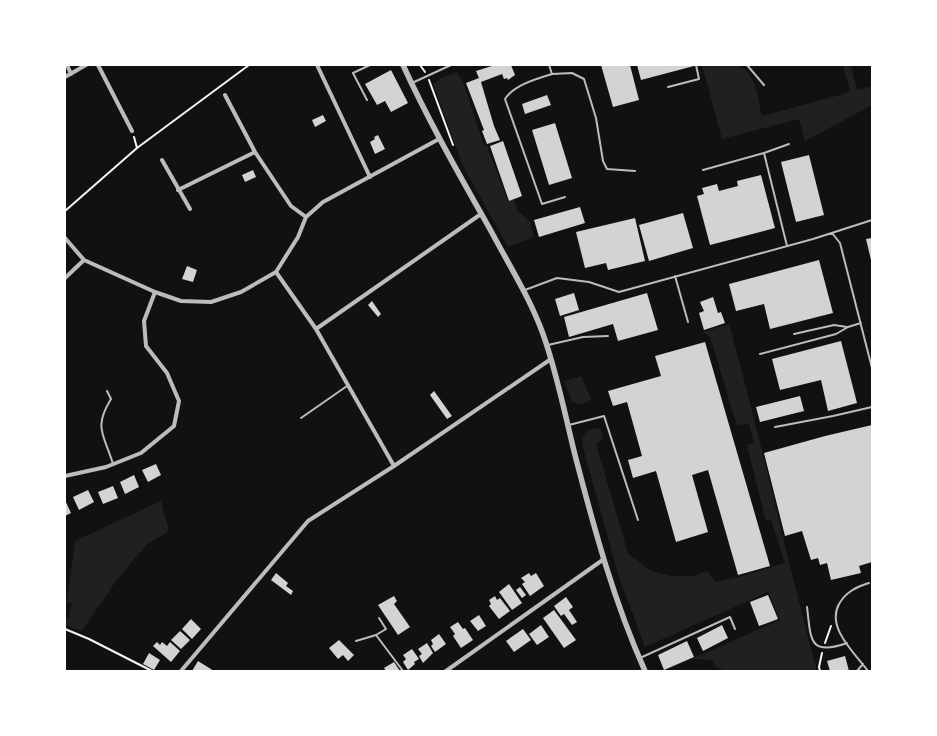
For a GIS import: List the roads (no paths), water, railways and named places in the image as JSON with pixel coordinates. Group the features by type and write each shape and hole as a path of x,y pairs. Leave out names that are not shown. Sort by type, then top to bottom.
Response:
{"street":[{"path":"68,65 71,74"},
{"path":"65,77 86,65"},
{"path":"98,65 132,131"},
{"path":"317,65 370,177"},
{"path":"403,65 439,140 524,290 547,346 604,559 618,604 645,671"},
{"path":"225,95 255,152 291,206 306,218"},
{"path":"65,238 84,260 155,292 180,301 211,302 240,292 276,272 298,237 306,218 323,202 439,140"},
{"path":"178,190 255,152"},
{"path":"162,160 190,209"},
{"path":"316,329 481,214"},
{"path":"65,278 84,260"},
{"path":"276,272 316,329 394,466"},
{"path":"65,476 113,465 141,453 174,426 179,401 167,373 146,346 144,321 155,292"},
{"path":"181,671 308,521 394,466 551,359"},
{"path":"446,671 604,559"}],"lane":[{"path":"367,100 353,73 370,65"},
{"path":"411,83 451,65"},
{"path":"549,65 552,74"},
{"path":"668,86 699,78 696,65"},
{"path":"747,65 764,85"},
{"path":"565,197 542,204 505,99 508,94 531,81 552,74 572,74 584,79 596,118 603,161 607,168 635,171"},
{"path":"704,170 764,153 789,144"},
{"path":"764,153 787,246"},
{"path":"524,290 557,278 589,282 619,292 787,246 872,220"},
{"path":"832,233 840,243 872,368"},
{"path":"675,276 688,322"},
{"path":"760,354 836,334 848,327 861,323"},
{"path":"794,334 834,325 848,327"},
{"path":"547,346 583,337 608,336"},
{"path":"301,418 348,386"},
{"path":"107,391 111,399 102,413 100,427 107,442 113,465"},
{"path":"776,427 872,407"},
{"path":"568,425 604,416 638,520"},
{"path":"868,671 838,630 835,616 836,609 844,595 857,586 869,583"},
{"path":"807,607 813,641 817,646 822,648 834,648 847,643"},
{"path":"639,658 730,617 736,629"},
{"path":"356,641 376,635 386,629 379,618"},
{"path":"376,635 403,671"},
{"path":"857,671 863,664"}]}
